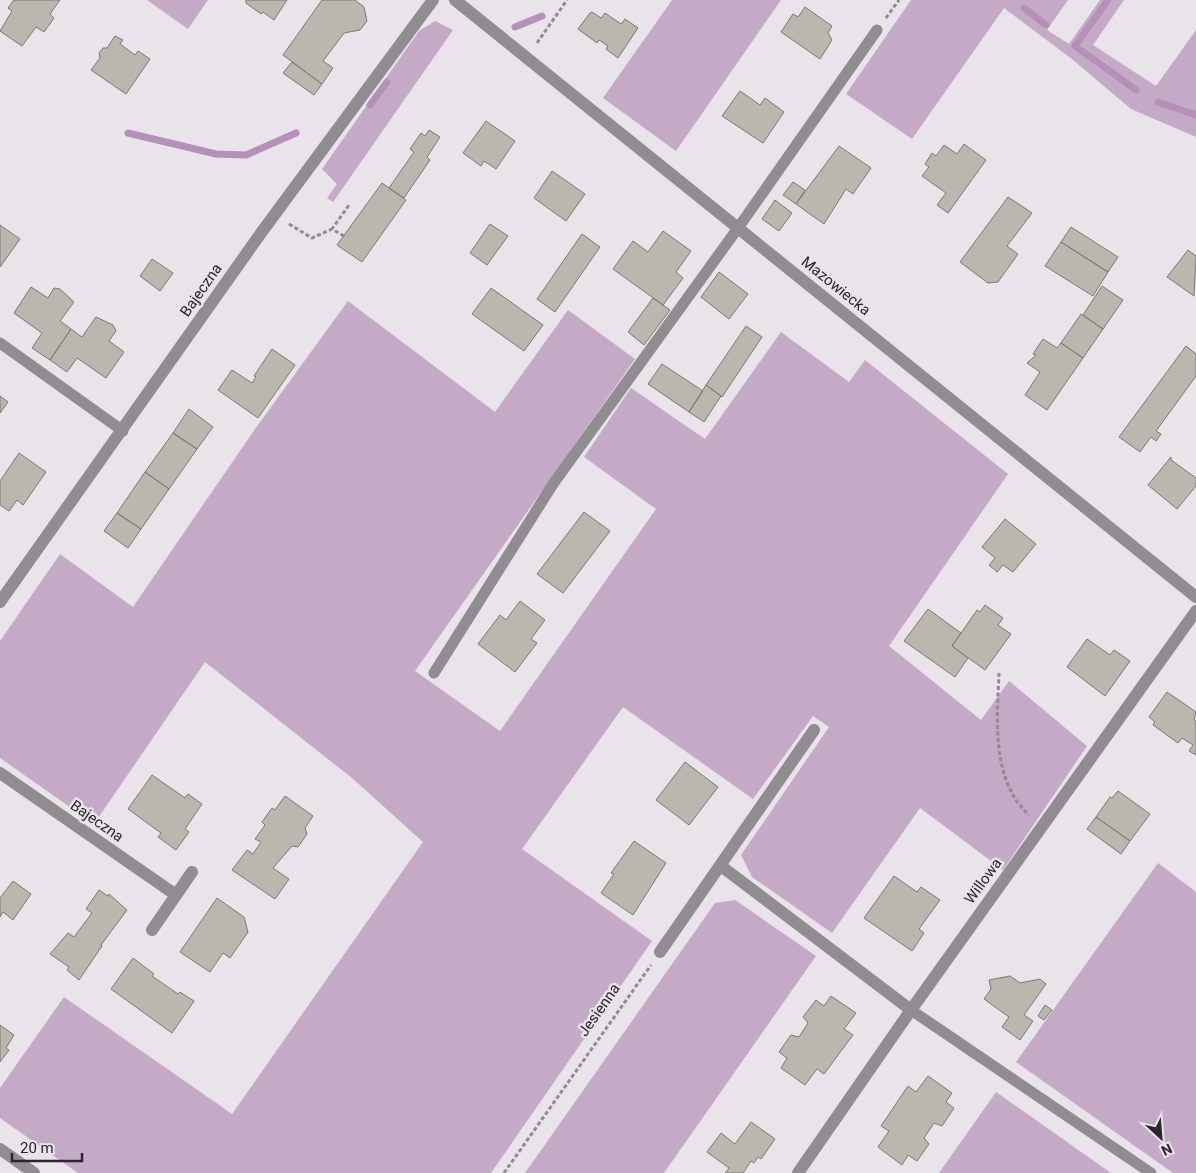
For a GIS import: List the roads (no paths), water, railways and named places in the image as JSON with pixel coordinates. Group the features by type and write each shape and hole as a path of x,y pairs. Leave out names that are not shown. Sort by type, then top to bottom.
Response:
{"street":[{"name":"Bajeczna","path":"0,602 123,431 274,214 433,0"},
{"name":"Mazowiecka","path":"455,0 1196,597"},
{"name":"Willowa","path":"798,1173 910,1010 1196,611"},
{"path":"660,952 814,730"},
{"name":"Bajeczna","path":"0,772 176,896"},
{"path":"721,866 910,1010"},
{"path":"152,930 192,872"},
{"path":"0,1149 34,1173"}],"lane":[{"path":"434,673 553,484 738,228 877,30"},
{"path":"0,343 123,431"},
{"path":"910,1010 1151,1173"}],"waterway":[{"path":"1108,0 1075,46 1136,90"},
{"path":"1024,8 1046,25"},
{"path":"515,27 542,16"},
{"path":"370,105 387,82"},
{"path":"1158,102 1196,115"},
{"path":"128,133 216,154 246,155 296,133"}]}
